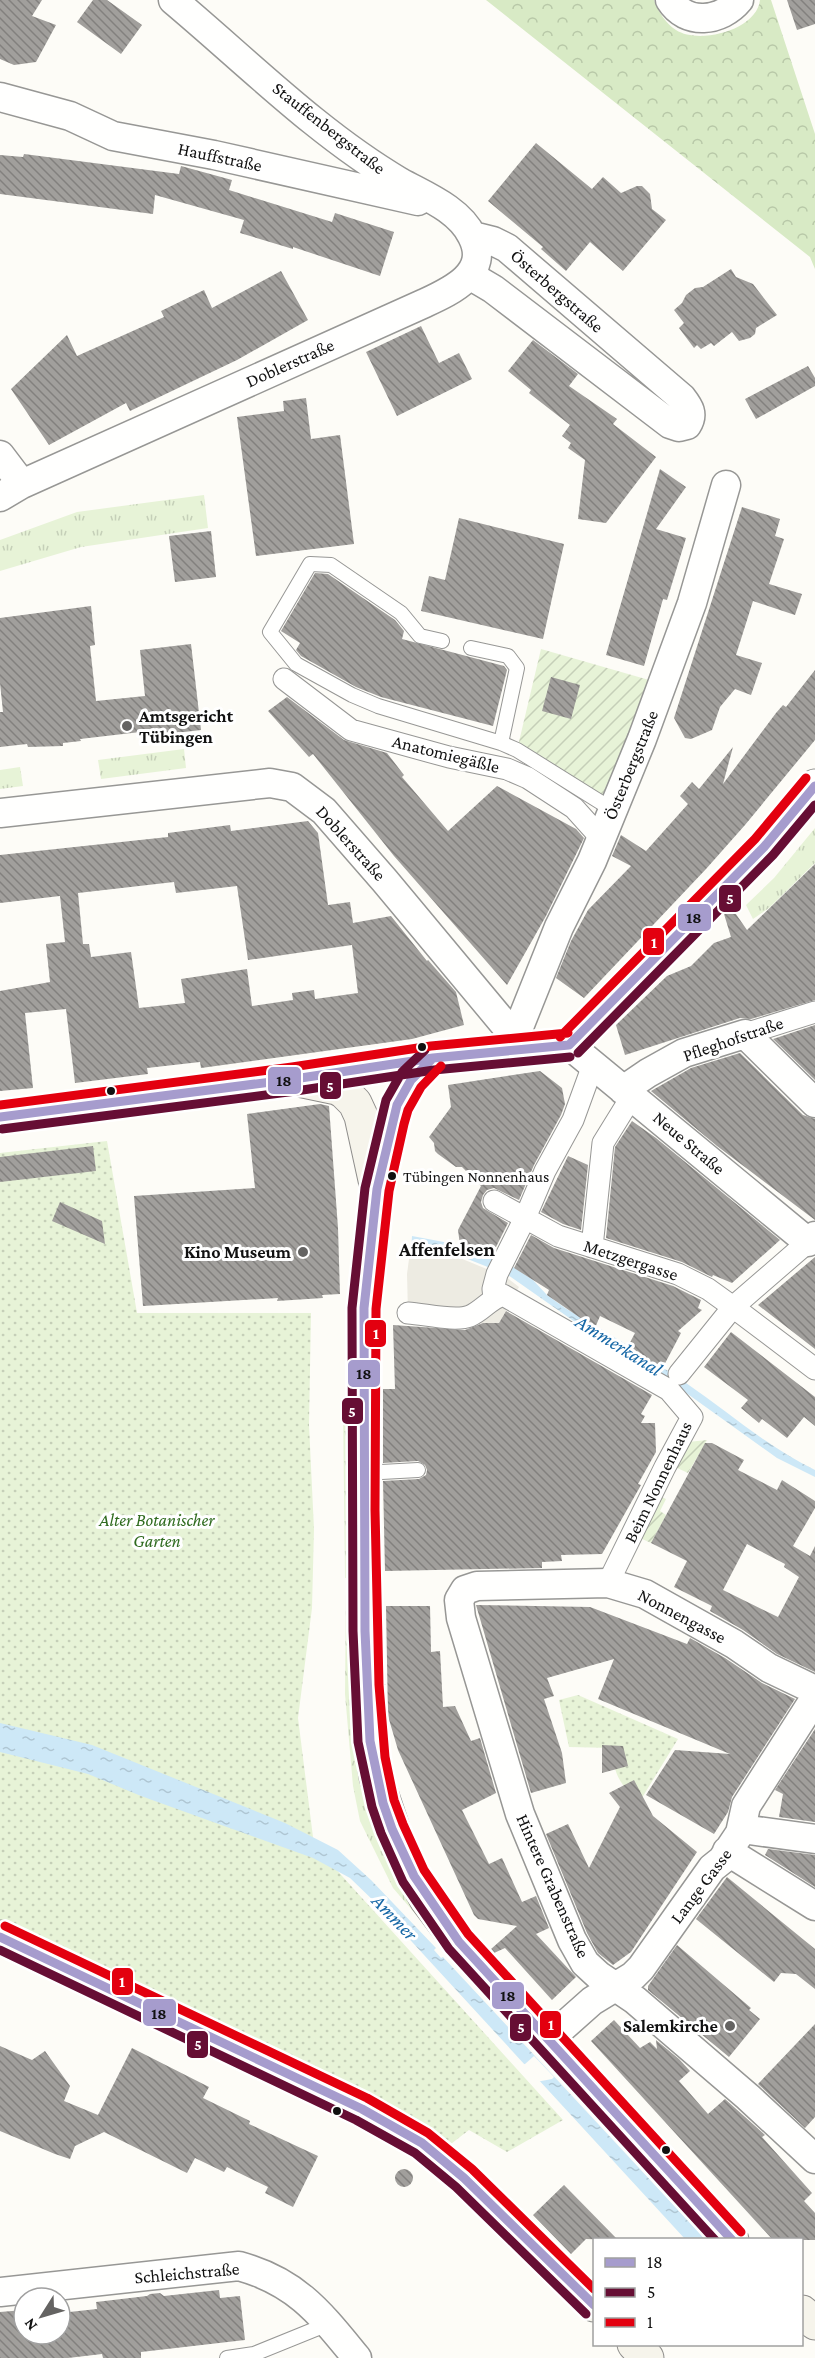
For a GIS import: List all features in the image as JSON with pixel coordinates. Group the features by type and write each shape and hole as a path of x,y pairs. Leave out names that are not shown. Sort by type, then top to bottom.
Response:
{"main road":[{"path":"0,1117 294,1079 336,1088 344,1092 355,1103 361,1116 377,1189 364,1308 364,1581 370,1736 376,1777 391,1825 411,1873 442,1921 476,1963 730,2238"},
{"path":"0,1937 362,2109 422,2143 464,2178 593,2304"},
{"path":"803,2314 815,2323"},
{"path":"636,2346 647,2358"}],"street":[{"name":"Stauffenbergstraße","path":"173,0 319,125 381,170 443,206 460,221 473,256"},
{"path":"670,0 680,12 693,18 709,18 722,15 739,0"},
{"name":"Hauffstraße","path":"0,97 70,116 113,136 214,155 443,206"},
{"name":"Österbergstraße","path":"493,241 507,248 682,398 692,414 687,425 679,428 670,424 493,290 473,256 493,241"},
{"name":"Doblerstraße","path":"0,454 11,491 203,401 453,290 473,256"},
{"name":"Österbergstraße","path":"516,1044 559,927 601,838 646,728 692,603 726,485"},
{"name":"Anatomiegäßle","path":"284,679 351,730 449,757 507,769 528,778 574,808 601,838"},
{"name":"Doblerstraße","path":"0,813 270,783 292,787 328,816 393,889 516,1044"},
{"path":"408,1312 469,1316 494,1298 493,1289 497,1274 545,1171 573,1120 581,1055 815,786"},
{"name":"Pfleghofstraße","path":"628,1093 648,1073 684,1053 815,1012"},
{"path":"745,1034 815,1103"},
{"path":"294,1079 516,1044 581,1055"},
{"name":"Neue Straße","path":"581,1055 811,1239 733,1307"},
{"path":"377,1189 397,1105 411,1080 433,1058"},
{"path":"592,1247 603,1143 628,1093"},
{"name":"Metzgergasse","path":"494,1201 558,1236 678,1274 708,1288 815,1369"},
{"name":"Beim Nonnenhaus","path":"494,1298 503,1295 513,1300 669,1390 692,1417 664,1467 608,1583"},
{"path":"679,1374 733,1307"},
{"name":"Nonnengasse","path":"465,1590 477,1586 608,1583 645,1594 680,1612 769,1668 815,1690"},
{"name":"Hintere Grabenstraße","path":"465,1590 459,1600 461,1618 526,1829 572,1940 585,1963 598,1975 616,1985 722,2074 805,2150"},
{"name":"Lange Gasse","path":"547,2041 592,2001 633,1976 641,1968 734,1840 746,1806 815,1698"},
{"path":"734,1840 815,1839"},
{"path":"734,1840 815,1906"},
{"name":"Schleichstraße","path":"0,2292 239,2266 261,2272 302,2296 340,2346"}],"lane":[{"path":"442,641 420,636 401,613 331,565 310,564 270,632 297,663 352,695 378,706 501,742 613,810"},
{"path":"471,648 508,656 517,668 501,742"},
{"path":"363,1473 418,1470"},
{"path":"226,2358 340,2346"}],"green space":[{"path":"486,0 654,0 663,17 672,27 686,34 698,36 726,32 738,27 756,11 760,0 771,0 815,134 815,269 810,257"},
{"path":"204,495 208,528 81,547 0,571 0,540 77,512"},
{"path":"541,649 663,684 613,810 517,750"},
{"path":"184,749 186,768 101,779 98,760"},
{"path":"20,767 23,786 0,789 0,770"},
{"path":"815,828 815,863 769,908 753,919 746,905 774,878"},
{"name":"Alter Botanischer Garten","path":"107,1141 137,1313 311,1313 309,1425 314,1529 312,1608 298,1718 314,1845 563,2120 507,2152 469,2130 447,2147 0,1924 0,1153"},
{"path":"352,1404 354,1578 345,1578 343,1405"},
{"path":"707,1440 688,1473 675,1467 688,1442"},
{"path":"660,1496 666,1499 660,1511 666,1515 651,1543 640,1538"},
{"path":"346,1590 355,1591 362,1774 369,1813 382,1848 418,1917 393,1888 360,1821 353,1786 345,1694"},
{"path":"578,1695 678,1739 640,1801 627,1790 619,1779 614,1765 613,1748 569,1747 559,1700"}],"shaded area":[{"path":"460,1258 506,1277 519,1287 499,1323 416,1325 408,1313 409,1259"}],"water":[{"name":"Ammerkanal","path":"412,1236 460,1245 481,1246 533,1280 547,1295 565,1308 656,1363 764,1440 815,1470 815,1477 777,1458 650,1367 595,1336 508,1275 460,1256 411,1255"},
{"name":"Ammer","path":"0,1723 92,1745 285,1823 338,1850 371,1880 436,1948 434,1950 441,1958 443,1957 704,2238 684,2238 379,1906 350,1878 313,1858 141,1796 88,1774 0,1752"}],"pier":[{"path":"534,2056 554,2077 552,2079 536,2082 520,2065 525,2064"}],"building":[{"path":"0,0 42,0 32,16 56,25 36,62 14,65 0,59"},
{"path":"93,0 107,0 142,25 121,54 77,22"},
{"path":"787,0 815,0 815,24 797,30"},
{"path":"536,143 592,189 603,177 621,193 642,186 650,194 652,209 666,220 623,271 590,242 566,271 541,249 543,247 488,201"},
{"path":"24,154 179,174 181,166 232,180 229,190 332,222 335,213 394,232 380,276 293,247 293,249 240,233 244,220 155,195 153,214 0,194 0,155 23,157"},
{"path":"731,269 736,277 753,284 777,315 756,328 755,334 750,338 739,341 732,332 714,346 711,343 701,349 697,345 694,348 679,328 684,323 674,310 695,288 703,287"},
{"path":"281,271 308,320 237,360 130,411 126,403 49,445 11,389 67,335 77,356 164,317 161,311 204,290 212,308"},
{"path":"421,326 439,363 459,353 472,379 397,416 366,352"},
{"path":"533,340 578,374 569,386 617,419 613,424 656,457 606,523 578,519 585,460 568,448 571,443 562,436 570,425 529,393 531,390 508,371"},
{"path":"808,366 815,378 815,386 756,419 745,399"},
{"path":"306,398 311,439 340,435 354,544 256,556 237,417 284,411 283,401"},
{"path":"660,469 686,487 656,529 686,538 667,600 663,599 644,666 606,655"},
{"path":"742,507 780,519 775,536 784,539 769,584 802,594 795,615 753,601 736,655 762,663 751,695 735,689 720,707 712,730 691,739 685,738 674,718"},
{"path":"459,518 564,544 543,639 421,611 429,576 445,580"},
{"path":"211,531 216,577 175,582 169,536"},
{"path":"315,573 328,574 395,620 404,631 402,639 504,666 507,670 493,726 381,697 356,687 301,656 296,650 300,643 281,631"},
{"path":"91,606 95,645 90,646 96,701 145,696 140,650 191,644 201,730 150,736 149,731 80,739 81,741 63,743 63,746 28,747 27,744 0,747 0,712 3,712 0,683 0,618"},
{"path":"815,670 815,740 745,825 584,998 556,978 571,941 588,910 631,866 612,856 621,835 646,851 688,804 680,796 692,782 699,789 733,747 723,784 776,713 783,705 786,707"},
{"path":"551,677 580,685 571,719 542,711"},
{"path":"287,697 344,740 387,753 404,775 402,777 448,831 497,786 576,829 584,838 546,916 507,985 394,856 313,754 309,757 268,711"},
{"path":"308,821 318,833 328,905 350,902 353,923 391,916 427,961 456,992 464,1025 412,1039 201,1068 200,1062 147,1068 148,1074 75,1083 66,1009 25,1013 33,1088 0,1091 0,991 50,982 46,944 65,942 60,896 0,903 0,855 168,837 168,833 230,825 231,831","holes":["174,882 176,893 237,886 248,960 352,945 358,993 315,999 314,990 292,993 293,1000 252,1006 247,969 181,979 185,1003 139,1008 131,952 91,957 89,944 83,944 78,893"]},
{"path":"815,864 815,1000 751,1019 740,1018 625,1055 616,1025 667,976 691,966 714,943 731,937 724,914 731,907 747,930"},
{"path":"815,1025 815,1080 773,1039"},
{"path":"740,1053 803,1115 815,1119 815,1220 717,1146 651,1091 691,1068"},
{"path":"540,1071 562,1088 565,1104 561,1115 534,1165 519,1200 494,1188 487,1190 483,1195 481,1202 483,1208 508,1223 496,1247 460,1245 458,1230 481,1186 462,1167 456,1167 438,1154 429,1137 451,1107 448,1085"},
{"path":"320,1104 329,1106 338,1228 340,1294 322,1295 323,1298 277,1301 278,1298 143,1306 134,1196 255,1188 247,1114"},
{"path":"632,1121 780,1240 732,1283 713,1275 712,1277 682,1262 606,1238 615,1147"},
{"path":"93,1146 96,1171 0,1182 0,1157"},
{"path":"568,1156 588,1165 581,1230 563,1224 541,1212"},
{"path":"60,1202 102,1221 105,1244 52,1221"},
{"path":"531,1235 554,1248 673,1286 701,1300 698,1308 702,1310 678,1331 681,1333 661,1371 626,1350 635,1333 600,1316 595,1328 547,1295 549,1290 514,1268"},
{"path":"815,1257 815,1349 758,1305"},
{"path":"506,1311 652,1395 641,1414 645,1416 641,1423 655,1423 656,1452 638,1484 641,1485 602,1554 561,1555 562,1561 542,1562 542,1568 385,1571 383,1481 419,1479 426,1475 427,1470 425,1465 418,1461 383,1463 383,1389 395,1389 393,1325 465,1330 483,1323 499,1323"},
{"path":"731,1332 815,1397 815,1426 804,1417 787,1438 762,1419 759,1423 741,1408 748,1400 704,1367"},
{"path":"705,1443 712,1443 744,1460 738,1470 777,1490 782,1480 815,1501 815,1508 793,1546 810,1556 815,1546 815,1672 777,1654 743,1630 710,1611 712,1606 674,1587 687,1561 651,1543","holes":["747,1544 785,1564 784,1567 799,1577 778,1617 723,1590"]},
{"path":"476,1605 590,1607 687,1644 690,1638 762,1683 795,1699 732,1797 728,1812 714,1834 646,1795 675,1750 730,1754 598,1699 614,1659 547,1678 554,1696 544,1699 562,1753 566,1783 531,1793"},
{"path":"386,1606 430,1606 431,1652 440,1651 443,1707 455,1706 471,1741 480,1738 496,1793 462,1810 489,1864 502,1858 522,1902 536,1896 549,1928 536,1934 576,1977 552,2000 505,1948 494,1953 491,1949 517,1926 478,1919 474,1915 398,1750 388,1716"},
{"path":"815,1729 815,1822 779,1817 783,1794 775,1790"},
{"path":"602,1745 623,1746 628,1766 602,1773"},
{"path":"634,1780 653,1816 697,1852 631,1952 613,1965 598,1953 587,1933 546,1834 568,1824 589,1868 620,1807 609,1793"},
{"path":"768,1849 815,1855 815,1887 765,1855"},
{"path":"727,1877 815,1949 815,1989 796,1974 781,1973 774,1982 696,1919"},
{"path":"677,1945 751,2008 749,2010 760,2019 729,2057 648,1990 648,1986"},
{"path":"614,2020 640,2048 650,2042 657,2049 656,2040 679,2059 690,2071 679,2081 708,2114 725,2099 765,2135 762,2137 812,2193 804,2201 815,2213 815,2240 771,2238 591,2041"},
{"path":"815,2024 815,2117 805,2128 758,2084"},
{"path":"0,2046 32,2060 45,2051 70,2086 64,2101 98,2115 132,2048 209,2087 203,2098 250,2121 249,2124 318,2156 293,2207 265,2193 268,2187 227,2167 224,2172 195,2158 187,2173 104,2132 75,2146 70,2159 55,2154 0,2131"},
{"path":"400,2169 408,2169 413,2174 411,2185 400,2187 395,2182 395,2174"},
{"path":"564,2185 616,2238 586,2239 571,2254 533,2215"},
{"path":"219,2290 220,2298 240,2296 245,2340 141,2352 141,2358 103,2358 102,2354 68,2358 0,2358 0,2312 12,2311 12,2346 72,2346 72,2312 97,2309 96,2302 160,2293 164,2296"}],"transit line":[{"name":"1","path":"560,1037 755,839 806,778"},
{"name":"18","path":"569,1045 764,847 815,786"},
{"name":"5","path":"578,1053 773,855 815,805"},
{"name":"1","path":"0,1105 292,1067 431,1046 568,1033"},
{"name":"18","path":"0,1117 294,1079 433,1058 569,1045"},
{"name":"5","path":"425,1050 402,1072 386,1100 365,1188 352,1308 353,1631 358,1742 372,1807 403,1882 449,1949 713,2238"},
{"name":"5","path":"2,1129 296,1091 434,1070 570,1057"},
{"name":"18","path":"433,1058 411,1080 397,1105 377,1189 364,1308 365,1631 370,1741 383,1803 392,1829 414,1876 459,1942 730,2238"},
{"name":"1","path":"441,1066 421,1087 408,1110 404,1124 389,1191 376,1309 375,1510 379,1685 385,1757 394,1800 424,1870 468,1934 741,2232"},
{"name":"1","path":"5,1926 367,2098 428,2133 472,2169 593,2288"},
{"name":"18","path":"0,1937 362,2109 422,2143 464,2178 593,2304"},
{"name":"5","path":"0,1950 356,2120 415,2153 456,2187 586,2314"}],"place":[{"name":"Amtsgericht Tübingen","path":"127,726"},
{"name":"Tübingen Nonnenhaus","path":"392,1176"},
{"name":"Kino Museum","path":"303,1252"},
{"name":"Salemkirche","path":"730,2026"}],"district":[{"name":"Affenfelsen","path":"447,1249"}]}
